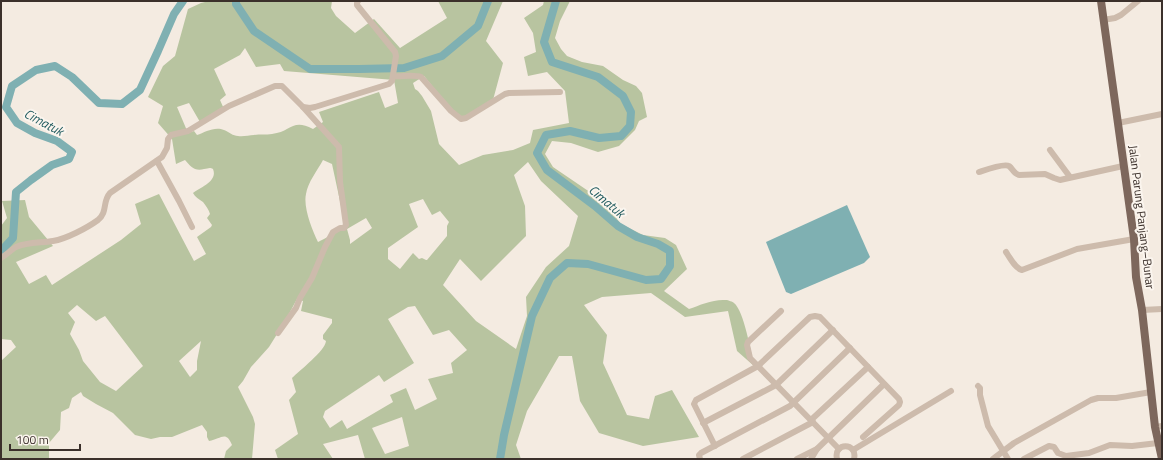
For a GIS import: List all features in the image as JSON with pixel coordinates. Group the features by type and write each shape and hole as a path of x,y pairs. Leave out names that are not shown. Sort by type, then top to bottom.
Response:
{"main road":[{"name":"Jalan Parung Panjang–Bunar","path":"1101,1 1134,239 1136,277 1142,310 1151,392 1159,426 1162,459"}],"street":[{"path":"1103,20 1115,18 1121,15 1138,1"},
{"path":"304,107 315,107 389,84 392,81 396,56 395,52 362,11 357,2"},
{"path":"393,75 403,77 421,77 451,111 461,119 466,118 505,94 560,92"},
{"path":"1,258 16,248 26,244 54,241 65,238 98,220 105,211 107,197 110,193 157,161 165,152 168,139 171,135 188,131 229,106 275,86 282,86 304,107 339,147 340,182 346,225 344,228 340,228 333,232 312,278 296,308 278,333"},
{"path":"1118,123 1162,114"},
{"path":"1050,150 1070,177"},
{"path":"157,161 192,227"},
{"path":"980,172 1005,165 1009,166 1019,175 1045,174 1060,180 1123,166"},
{"path":"1006,252 1017,268 1022,270 1077,249 1134,239"},
{"path":"1142,310 1162,309"},
{"path":"780,311 748,342 747,346 750,358 839,449"},
{"path":"715,446 694,404 696,400 758,366 810,317 815,316 820,317 899,399 899,405 863,437"},
{"path":"703,423 776,385 833,330"},
{"path":"700,459 699,455 701,453 790,406 850,348"},
{"path":"743,459 812,421 868,366"},
{"path":"798,459 816,449 884,384"},
{"path":"978,386 980,388 980,395 988,426 1008,459"},
{"path":"853,450 951,391"},
{"path":"993,459 1014,443 1091,400 1098,398 1116,398 1151,392"},
{"path":"1026,459 1050,446 1054,447 1058,453 1066,456 1089,453 1110,445 1160,448"},
{"path":"837,459 836,454 839,449 844,446 853,450 855,456 854,459"},
{"path":"811,459 816,449"}],"green space":[{"path":"209,1 332,1 331,8 336,16 355,33 374,19 400,48 447,18 438,1 503,1 486,41 503,63 493,100 466,118 457,116 424,76 413,83 415,89 422,96 431,111 439,144 459,165 483,155 513,150 530,143 533,130 569,123 565,91 547,72 528,76 524,57 536,52 533,33 524,18 543,5 544,1 570,1 560,21 555,38 561,49 567,56 582,62 603,66 623,80 636,86 642,93 647,117 639,121 635,130 619,146 598,152 571,143 552,141 545,154 553,167 603,201 621,224 643,235 665,238 676,245 687,269 664,291 689,309 716,300 727,300 734,303 738,307 744,323 754,366 737,351 728,311 685,317 651,293 602,297 584,305 607,335 603,363 627,415 649,419 655,396 672,390 699,437 643,446 599,433 580,401 572,356 559,356 527,411 516,445 521,459 365,459 358,435 323,444 333,459 278,459 275,450 298,434 289,400 296,392 292,378 312,360 325,345 326,341 323,339 323,335 332,323 332,319 301,311 303,301 297,299 269,347 251,367 238,387 255,424 252,459 224,459 226,451 232,445 230,440 223,437 209,441 207,432 202,425 172,437 151,439 135,435 113,413 83,396 81,392 72,398 69,408 61,412 60,430 49,443 49,459 1,459 1,361 16,347 11,340 1,339 1,226 7,218 2,201 25,200 29,217 53,246 16,262 29,284 46,275 52,285 121,240 141,224 135,204 159,194 194,261 206,254 197,237 211,227 212,225 207,218 210,214 203,202 193,193 211,180 214,173 213,169 209,168 198,170 185,160 176,164 172,139 158,123 163,106 148,97 163,66 175,56 188,9","holes":["245,48 256,67 280,64 284,71 394,80 398,103 385,108 379,92 319,112 323,122 313,129 306,126 296,125 278,133 242,136 234,135 221,129 210,130 197,135 194,131 188,133 177,107 189,103 200,122 224,109 220,100 226,95 214,69 240,55","323,160 332,164 346,229 336,232 318,242 309,218 305,199 313,177","528,162 541,181 578,216 569,246 546,267 526,297 527,316 516,349 476,321 443,285 460,259 481,281 526,236 525,206 514,175","423,199 432,215 440,211 449,222 447,226 447,236 427,260 422,258 419,259 413,253 400,269 388,259 388,248 418,227 409,204","366,218 372,228 350,244 347,229","77,305 96,321 105,316 143,366 116,391 100,382 83,361 70,334 75,322 68,313","415,306 433,335 449,330 467,350 451,363 453,373 428,379 437,399 415,410 406,388 390,395 393,402 347,429 342,420 330,428 323,417 325,411 379,375 384,382 414,363 388,319 408,307","201,341 197,361 197,370 190,377 179,361","402,417 409,446 385,454 372,428"]}],"water":[{"path":"847,205 870,257 864,263 791,294 786,292 766,242"}],"waterway":[{"name":"Cimatuk","path":"1,251 13,238 16,192 52,165 69,159 72,152 57,141 35,133 17,123 6,107 12,86 36,70 55,66 72,77 99,103 122,104 140,90 174,14 183,1"},
{"name":"Cimatuk","path":"236,1 236,4 254,31 310,69 404,68 442,56 478,26 488,1"},
{"name":"Cimatuk","path":"500,459 504,435 532,316 550,278 567,263 588,264 646,280 661,279 670,266 670,251 658,244 637,237 618,226 595,206 547,170 537,153 546,135 570,131 599,138 621,136 630,126 631,112 623,96 598,77 552,62 544,42 556,1"}]}
